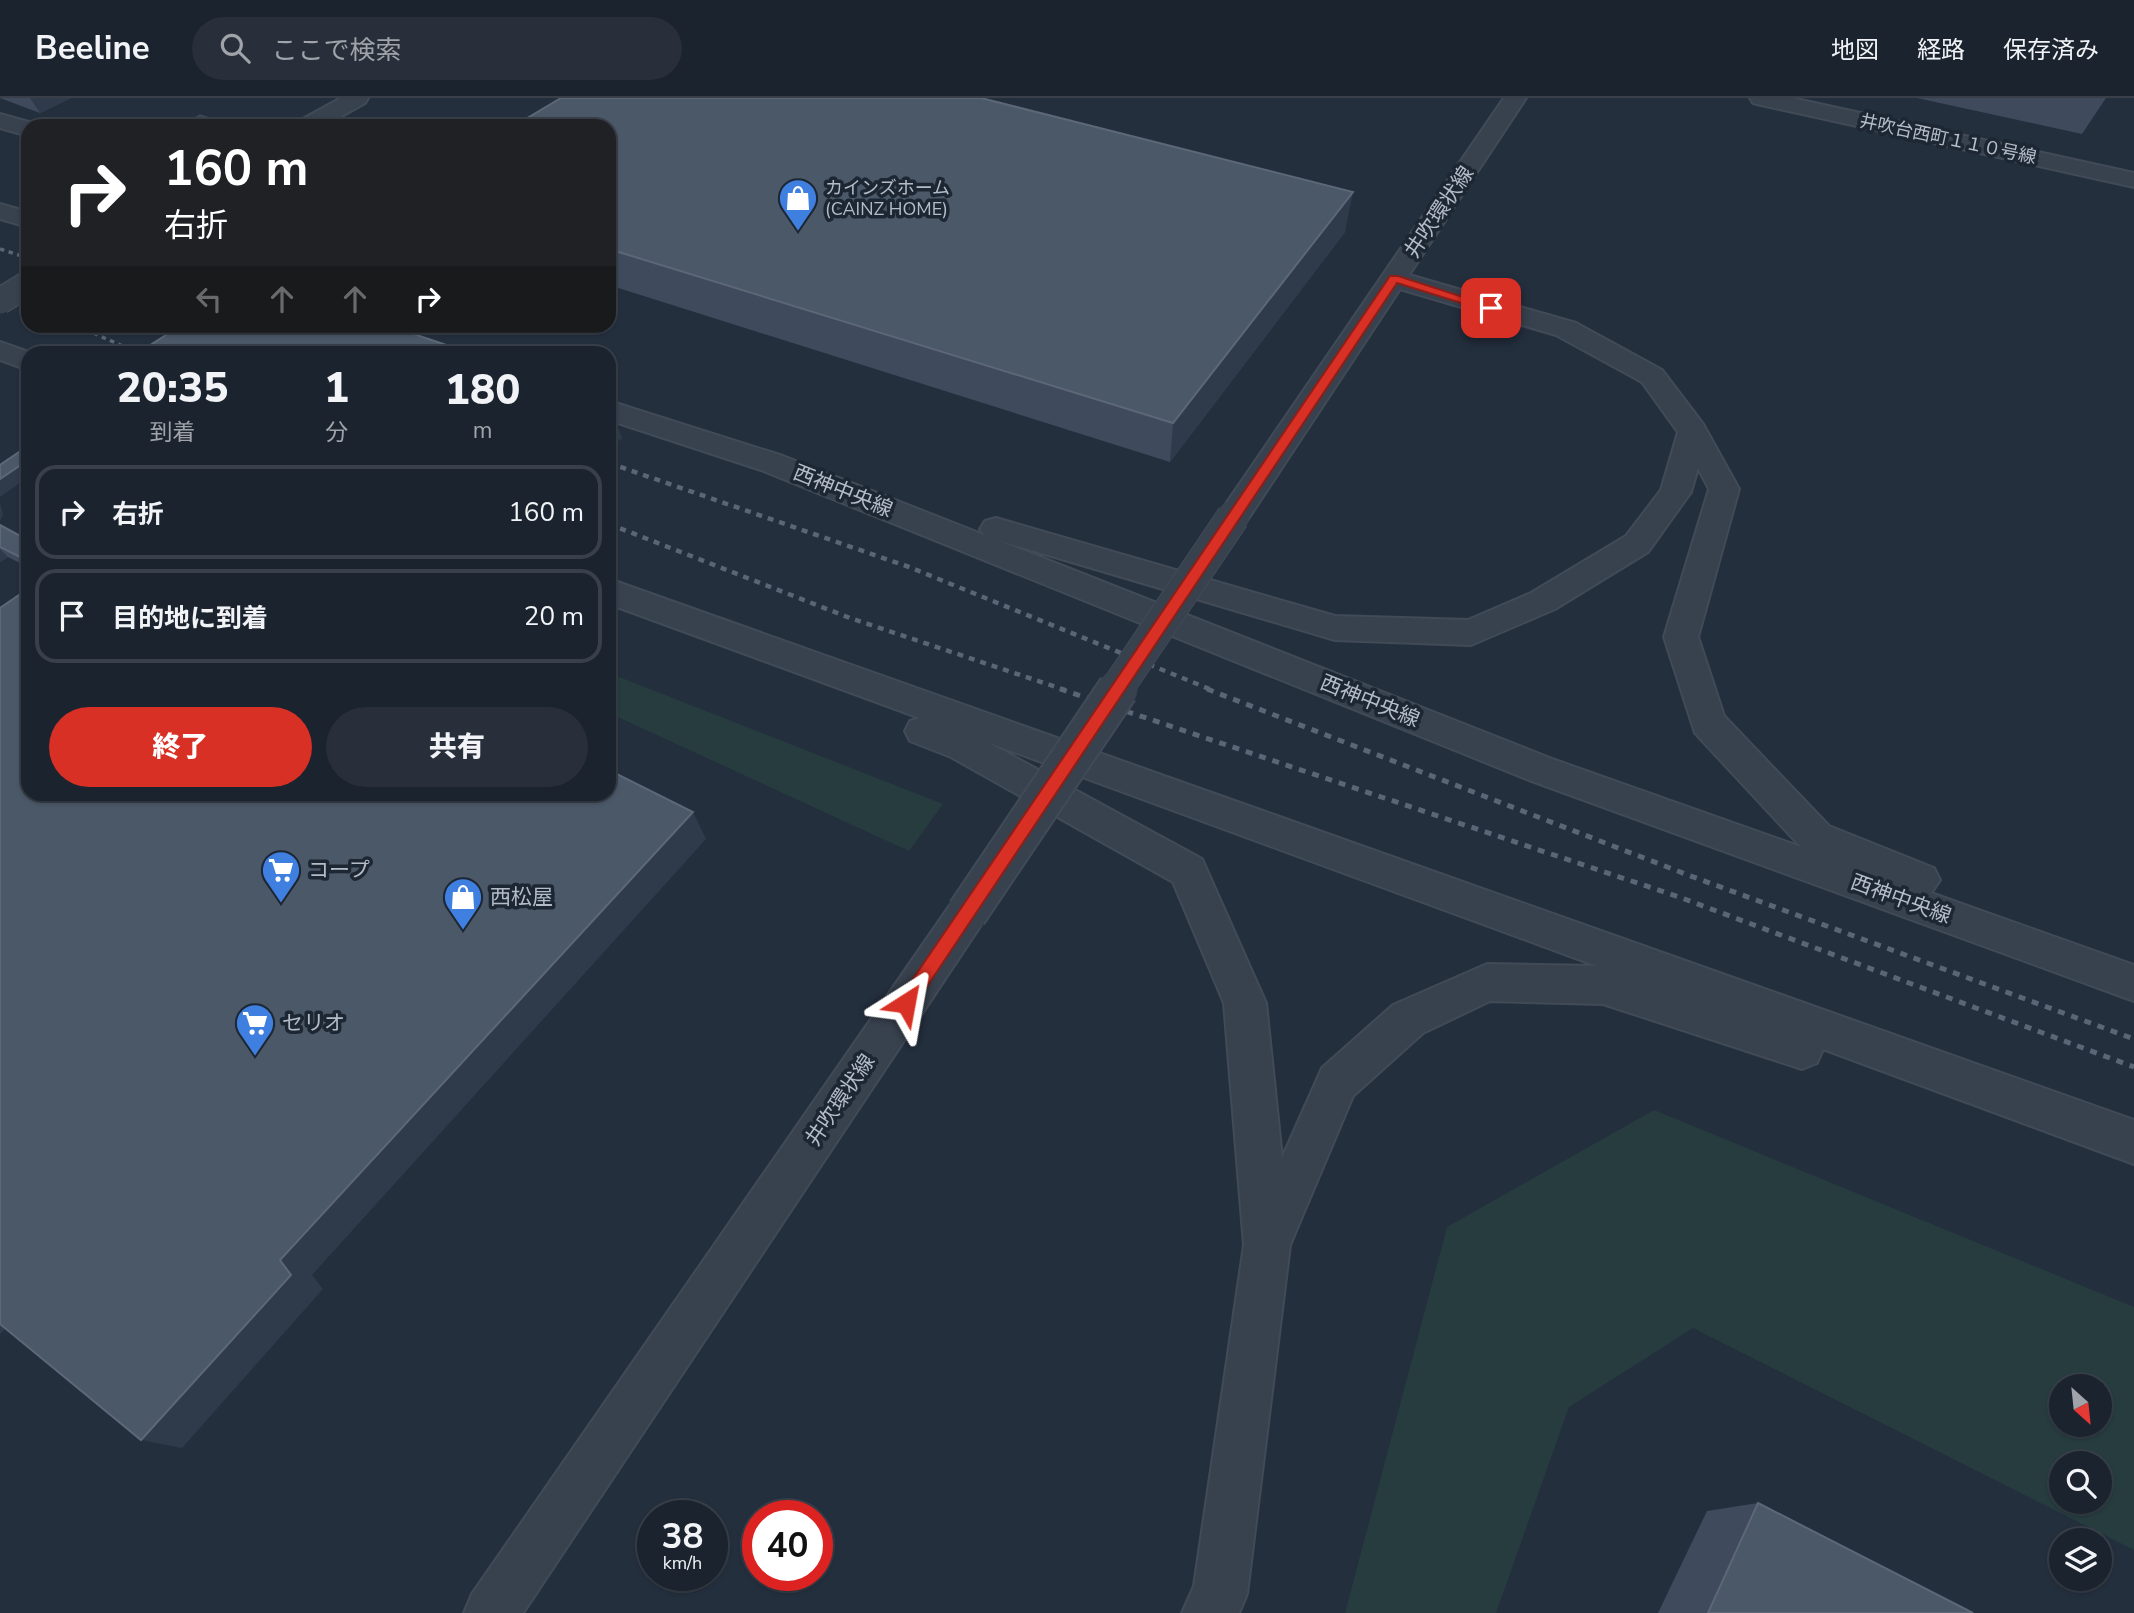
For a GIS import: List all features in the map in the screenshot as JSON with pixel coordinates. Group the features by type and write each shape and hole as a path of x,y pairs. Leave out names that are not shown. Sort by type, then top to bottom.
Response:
{"street":[{"path":"320,119 357,98"},
{"name":"井吹環状線","path":"491,1613 967,913 1515,98"},
{"name":"井吹台西町１１０号線","path":"1761,98 2134,180"},
{"path":"0,121 21,127"},
{"path":"0,211 21,218"},
{"path":"1394,279 1566,329 1652,376 1693,431 1724,489 1681,637 1709,723 1816,837 2134,967"},
{"path":"0,301 21,288"},
{"path":"0,350 21,358"},
{"name":"西神中央線","path":"616,412 772,463 1542,770 2134,983"},
{"path":"772,463 1335,628 1471,634 1543,601 1637,544 1676,492 1693,431"},
{"path":"616,595 2134,1142"},
{"path":"616,609 680,640 964,747 1188,871 1245,1003 1267,1245 1220,1594 1209,1613"},
{"path":"1267,1245 1337,1082 1408,1019 1487,982 1603,985 2134,1156"}],"green space":[{"path":"616,676 943,804 909,851 616,716"},
{"path":"1654,1110 2134,1307 2134,1550 2112,1539 2112,1528 2090,1528 2062,1514 2112,1514 2112,1451 2049,1451 2049,1507 1693,1328 1569,1407 1496,1613 1345,1613 1447,1227"}],"building":[{"path":"561,98 981,98 1353,192 1173,423 616,251 616,119 526,119"},
{"path":"169,333 411,333 449,346 149,346"},
{"path":"21,451 21,465 0,479 0,465"},
{"path":"0,525 21,536 21,558 0,547"},
{"name":"セリオ","path":"21,594 21,801 616,801 616,774 693,812 280,1260 291,1275 141,1440 0,1324 0,608"},
{"path":"1758,1503 1973,1613 1708,1613"}],"railway":[{"path":"0,249 21,256"},
{"path":"0,291 21,301"},
{"path":"93,333 123,346"},
{"path":"616,465 909,567 1212,690"},
{"path":"616,527 850,618 1065,690"},
{"path":"1060,689 1679,897 2134,1067"},
{"path":"1207,689 1688,875 2134,1039"}],"place":[{"name":"カインズホーム (CAINZ HOME)","path":"798,232"},
{"name":"コープ","path":"281,904"},
{"name":"西松屋","path":"463,931"},
{"name":"セリオ","path":"255,1057"}],"route":[{"path":"906,1003 1394,279 1491,308"}]}
